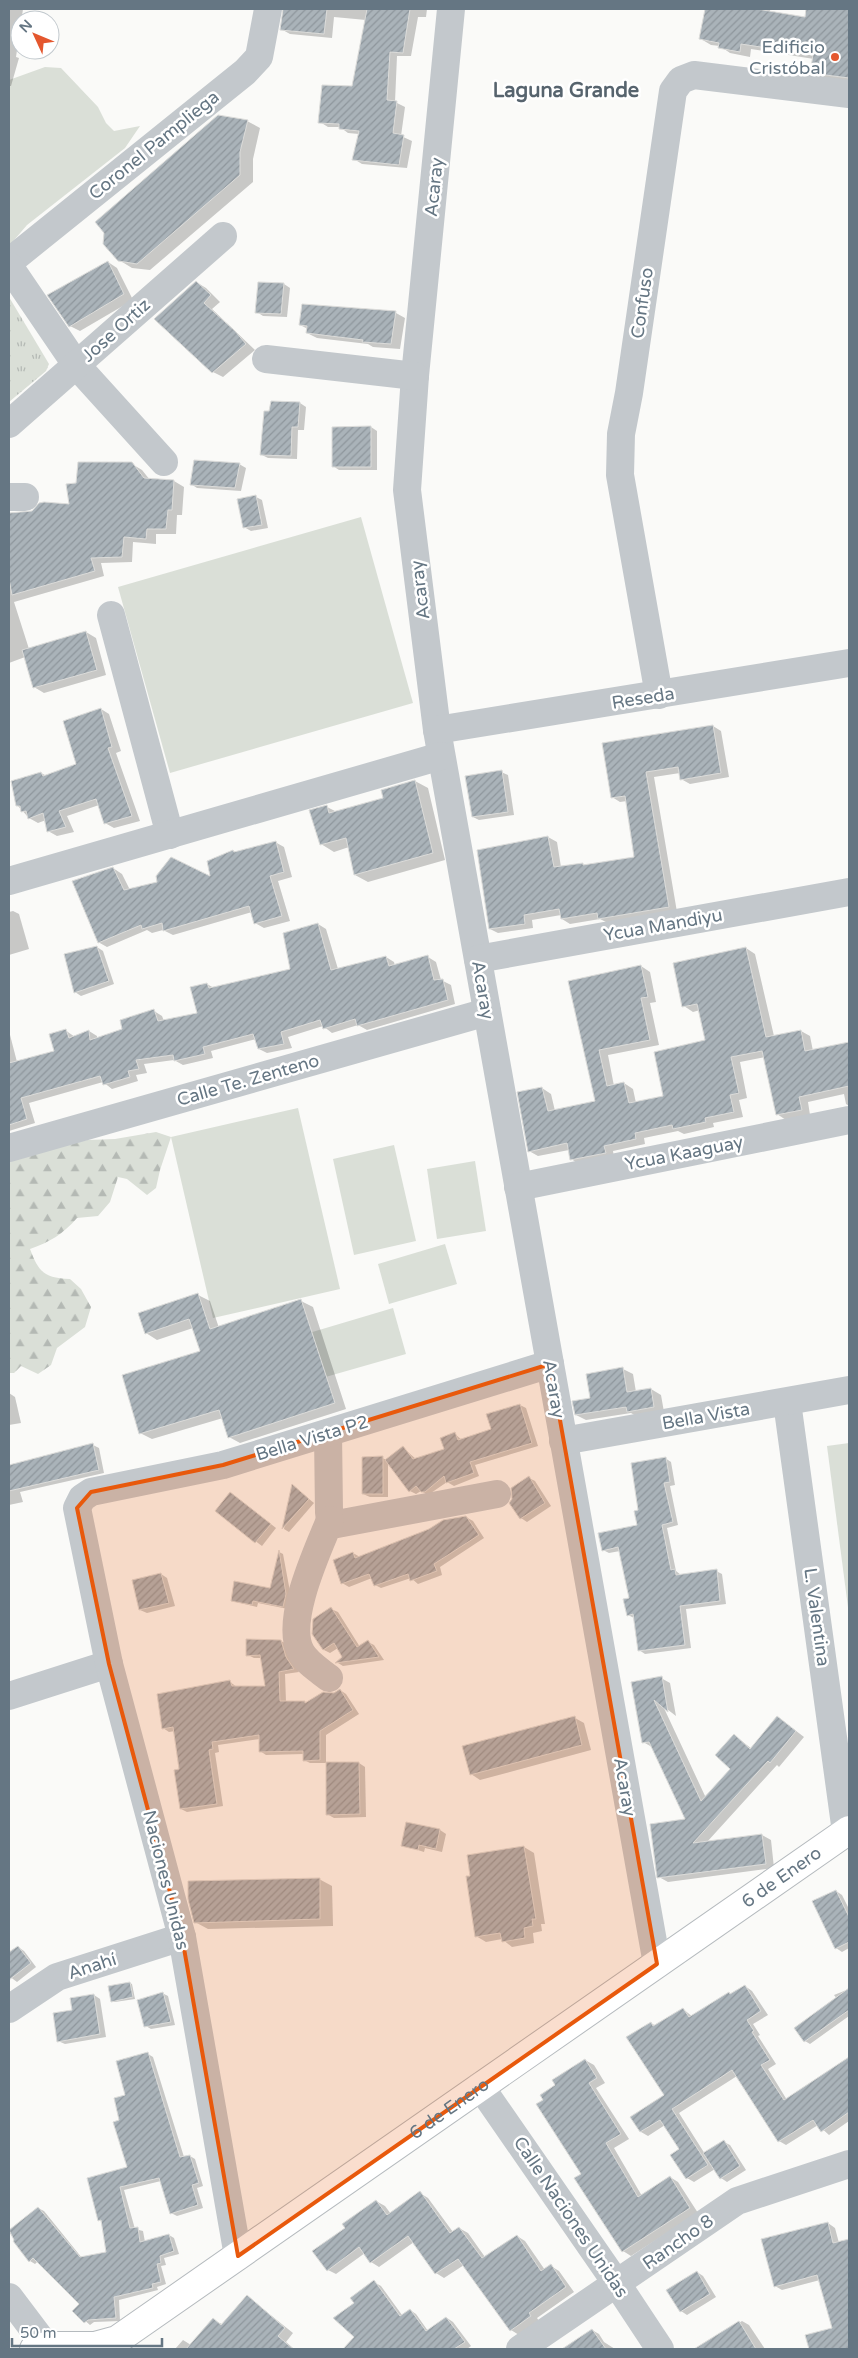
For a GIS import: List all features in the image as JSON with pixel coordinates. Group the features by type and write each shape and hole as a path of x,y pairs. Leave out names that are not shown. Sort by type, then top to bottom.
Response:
{"main road":[{"name":"6 de Enero","path":"40,2348 97,2348 117,2340 848,1831"}],"street":[{"name":"Coronel Pampliega","path":"9,264 245,72 259,57 268,9"},
{"name":"Acaray","path":"451,9 415,376 407,490 441,756 657,1964"},
{"name":"Confuso","path":"659,695 620,475 621,434 631,383 673,91 681,80 694,75 849,94"},
{"name":"Jose Ortiz","path":"9,424 223,236"},
{"path":"9,264 77,366 164,462"},
{"path":"266,359 415,376"},
{"path":"111,615 170,835"},
{"name":"Reseda","path":"437,730 849,663"},
{"path":"9,881 441,756"},
{"name":"Ycua Mandiyu","path":"478,959 849,892"},
{"name":"Calle Te. Zenteno","path":"9,1148 487,1012"},
{"name":"Ycua Kaaguay","path":"518,1187 849,1120"},
{"name":"Bella Vista P2","path":"77,1508 82,1498 91,1492 223,1465 550,1364"},
{"name":"Bella Vista","path":"563,1441 849,1390"},
{"name":"L. Valentina","path":"787,1402 848,1831"},
{"path":"328,1433 330,1520 302,1589 296,1624 300,1650 309,1662 329,1678"},
{"path":"330,1520 337,1524 498,1494"},
{"name":"Naciones Unidas","path":"77,1508 109,1664 182,1937 238,2256"},
{"path":"9,1696 109,1664"},
{"name":"Anahí","path":"9,2009 56,1977 182,1937"},
{"name":"Calle Naciones Unidas","path":"480,2086 618,2284 660,2349"},
{"name":"Rancho 8","path":"520,2349 738,2201 849,2164"},
{"path":"9,2297 40,2348"}],"highlighted area":[{"path":"550,1364 657,1964 238,2256 182,1937 109,1664 77,1508 91,1492 223,1465"}],"green space":[{"path":"45,67 61,68 98,107 106,123 114,131 140,126 125,148 27,225 9,246 9,80"},
{"path":"9,297 49,364 46,371 9,402"},
{"path":"361,517 413,703 170,773 118,587"},
{"path":"298,1108 340,1289 213,1318 171,1137"},
{"path":"156,1132 171,1137 156,1188 147,1195 127,1179 118,1177 110,1202 98,1216 77,1218 56,1237 30,1249 37,1264 44,1273 54,1277 70,1279 81,1289 91,1307 85,1327 57,1348 51,1365 38,1374 21,1366 14,1373 9,1373 9,1157 87,1140 115,1139"},
{"path":"394,1145 416,1241 354,1255 333,1159"},
{"path":"475,1161 486,1231 437,1239 427,1169"},
{"path":"445,1244 457,1284 389,1304 378,1264"},
{"path":"393,1308 406,1354 322,1378 309,1333"},
{"path":"849,1443 849,1615 827,1446"}],"building":[{"path":"283,9 327,9 324,34 280,30"},
{"path":"367,9 410,9 403,53 390,52 387,100 397,101 393,133 404,135 399,165 352,160 359,131 339,129 339,124 318,123 322,85 352,86"},
{"path":"705,9 757,9 805,17 806,9 849,9 849,78 810,73 813,55 741,44 740,52 718,48 719,43 699,39"},
{"path":"218,115 248,120 240,152 240,175 137,264 118,261 103,244 104,233 95,222"},
{"path":"108,261 124,294 69,327 47,295"},
{"path":"196,281 211,295 204,303 235,331 246,344 212,373 154,319"},
{"path":"258,282 284,283 281,314 255,313"},
{"path":"302,304 396,311 391,344 362,342 363,340 306,333 307,326 299,325"},
{"path":"271,401 300,402 298,427 292,427 291,456 260,455 264,411 269,411"},
{"path":"371,426 371,467 332,467 332,427"},
{"path":"194,460 240,463 235,488 190,485"},
{"path":"78,462 132,462 144,478 174,480 172,510 168,510 166,529 147,529 146,539 124,537 122,557 91,558 95,571 12,595 9,579 9,513 32,511 39,503 44,502 69,504 66,484 76,483"},
{"path":"256,495 262,525 243,528 237,499"},
{"path":"86,631 97,670 33,688 22,650"},
{"path":"101,708 112,747 108,748 132,816 104,824 96,799 59,811 66,827 47,832 43,813 28,819 26,811 21,812 20,806 16,806 11,781 41,772 43,776 76,764 63,721"},
{"path":"713,725 721,773 680,780 678,767 646,772 669,907 598,919 597,913 561,919 559,909 524,915 525,924 489,929 477,850 548,836 554,867 583,863 583,865 634,857 625,796 611,798 602,743"},
{"path":"502,770 508,812 472,817 465,776"},
{"path":"415,780 433,853 354,875 346,838 320,845 309,810 327,805 329,813 383,798 381,790"},
{"path":"276,841 284,872 270,876 282,916 254,924 249,906 163,931 162,923 142,929 141,925 98,943 72,881 113,867 124,890 157,882 156,876 171,857 210,876 207,861 233,850 234,852"},
{"path":"318,923 331,970 386,956 389,966 428,955 434,980 443,979 448,1000 357,1026 355,1019 323,1029 320,1020 281,1032 284,1044 258,1049 253,1034 203,1047 205,1054 174,1061 173,1055 136,1060 139,1069 128,1071 130,1077 103,1085 100,1076 21,1098 27,1119 9,1125 9,1063 54,1051 49,1034 66,1029 69,1038 89,1030 90,1040 122,1029 120,1020 154,1009 158,1021 197,1013 190,987 207,983 209,988 290,969 283,933"},
{"path":"97,946 109,981 74,993 64,954"},
{"path":"746,947 766,1037 801,1030 805,1051 849,1042 849,1086 799,1097 802,1110 776,1115 762,1051 731,1057 739,1093 730,1095 734,1112 705,1118 706,1122 673,1129 672,1125 635,1133 636,1139 604,1146 606,1153 570,1160 567,1143 528,1152 517,1092 542,1087 548,1111 595,1101 568,981 641,965 648,997 641,998 650,1040 599,1050 607,1086 624,1082 629,1103 663,1096 654,1052 705,1040 697,1004 682,1007 673,963"},
{"path":"198,1293 210,1329 301,1299 335,1403 228,1438 219,1410 139,1434 122,1375 200,1351 189,1319 145,1334 138,1313"},
{"path":"623,1367 627,1392 651,1388 654,1407 627,1412 626,1407 575,1415 572,1401 590,1398 586,1374"},
{"path":"520,1404 532,1443 470,1462 474,1473 446,1483 444,1476 425,1492 421,1492 416,1486 409,1492 385,1460 403,1446 413,1459 444,1449 440,1438 455,1432 458,1440 491,1429 486,1414"},
{"path":"93,1443 99,1470 9,1491 9,1465"},
{"path":"383,1456 383,1494 362,1494 362,1457"},
{"path":"666,1457 670,1482 664,1483 673,1522 662,1525 671,1570 675,1569 676,1575 717,1569 720,1601 680,1606 685,1645 638,1651 633,1614 627,1616 623,1599 629,1598 618,1547 602,1551 598,1533 637,1525 634,1511 638,1510 631,1463"},
{"path":"529,1476 545,1503 520,1519 509,1503 512,1499 511,1488"},
{"path":"292,1484 309,1499 282,1529"},
{"path":"230,1492 271,1524 255,1543 215,1511"},
{"path":"466,1516 479,1535 434,1564 437,1571 410,1581 408,1574 374,1586 369,1574 341,1584 333,1560 353,1552 355,1558 429,1529 443,1520"},
{"path":"279,1550 286,1594 283,1607 253,1601 252,1605 231,1601 234,1581 270,1588"},
{"path":"161,1573 169,1603 139,1610 132,1580"},
{"path":"331,1607 357,1647 368,1640 379,1657 335,1663 342,1657 334,1643 323,1650 312,1634 313,1619"},
{"path":"246,1639 281,1640 286,1657 294,1669 279,1672 280,1701 305,1701 305,1703 323,1692 334,1693 340,1689 353,1710 320,1731 320,1760 303,1761 303,1751 259,1752 259,1735 212,1742 213,1749 209,1750 217,1804 180,1809 174,1770 179,1769 173,1727 162,1729 157,1694 230,1680 232,1686 265,1686 260,1655 246,1656"},
{"path":"662,1676 668,1712 654,1700 701,1801 730,1769 715,1755 734,1734 750,1749 777,1716 796,1731 770,1763 768,1761 693,1843 762,1834 766,1864 657,1878 650,1824 685,1819 649,1742 642,1743 631,1682"},
{"path":"575,1716 582,1745 470,1775 462,1746"},
{"path":"326,1762 359,1762 360,1814 326,1815"},
{"path":"406,1822 440,1829 436,1849 419,1845 418,1850 401,1846"},
{"path":"524,1846 536,1919 532,1919 533,1926 524,1928 525,1938 502,1942 500,1933 475,1937 466,1876 470,1876 467,1855"},
{"path":"320,1878 320,1919 194,1923 188,1899 188,1881"},
{"path":"836,1890 849,1917 849,1942 835,1949 812,1901"},
{"path":"18,1946 31,1963 9,1980 9,1952"},
{"path":"130,1982 133,1997 111,2002 108,1986"},
{"path":"745,1985 761,2011 747,2020 754,2031 752,2032 770,2060 761,2065 784,2100 849,2057 849,2112 821,2132 813,2120 778,2142 732,2070 672,2109 708,2165 686,2179 670,2155 679,2149 660,2120 640,2132 630,2117 664,2095 626,2037 651,2022 653,2026 683,2008 689,2017 729,1992 730,1994"},
{"path":"849,1988 849,2010 804,2042 794,2028"},
{"path":"163,1992 171,2022 144,2027 137,2000"},
{"path":"94,1994 100,2034 57,2042 53,2013 72,2010 70,1998"},
{"path":"148,2052 180,2157 190,2155 199,2183 192,2185 198,2205 170,2214 159,2178 120,2187 130,2228 138,2227 140,2242 169,2234 174,2251 160,2256 161,2263 157,2264 161,2282 152,2284 153,2288 114,2297 116,2318 88,2320 84,2323 72,2311 79,2304 33,2258 29,2262 13,2241 9,2230 38,2207 80,2257 106,2252 101,2220 98,2221 87,2178 127,2167 113,2122 119,2120 114,2098 125,2095 116,2061"},
{"path":"585,2059 597,2078 589,2083 621,2134 606,2143 638,2197 670,2176 690,2208 622,2252 574,2178 581,2174 536,2104 543,2100 540,2095 555,2085 552,2080"},
{"path":"724,2140 740,2166 720,2179 703,2153"},
{"path":"420,2191 450,2233 459,2227 482,2258 517,2235 541,2271 551,2264 566,2287 529,2313 531,2316 510,2331 458,2259 435,2274 408,2236 370,2263 359,2247 327,2271 312,2251 345,2228 342,2224 376,2200 387,2215"},
{"path":"828,2222 833,2243 849,2239 849,2349 809,2349 805,2335 832,2328 817,2275 774,2287 761,2239"},
{"path":"697,2271 710,2294 680,2312 666,2290"},
{"path":"374,2280 400,2316 410,2309 426,2331 446,2317 465,2342 454,2349 343,2349 354,2337 333,2318 354,2303 350,2298"},
{"path":"247,2295 285,2328 278,2336 293,2349 186,2349 213,2318 221,2325"},
{"path":"739,2321 756,2349 694,2349"},
{"path":"592,2329 606,2349 562,2349"}],"place":[{"name":"Edificio Cristóbal","path":"835,57"}],"district":[{"name":"Laguna Grande","path":"566,90"}]}
